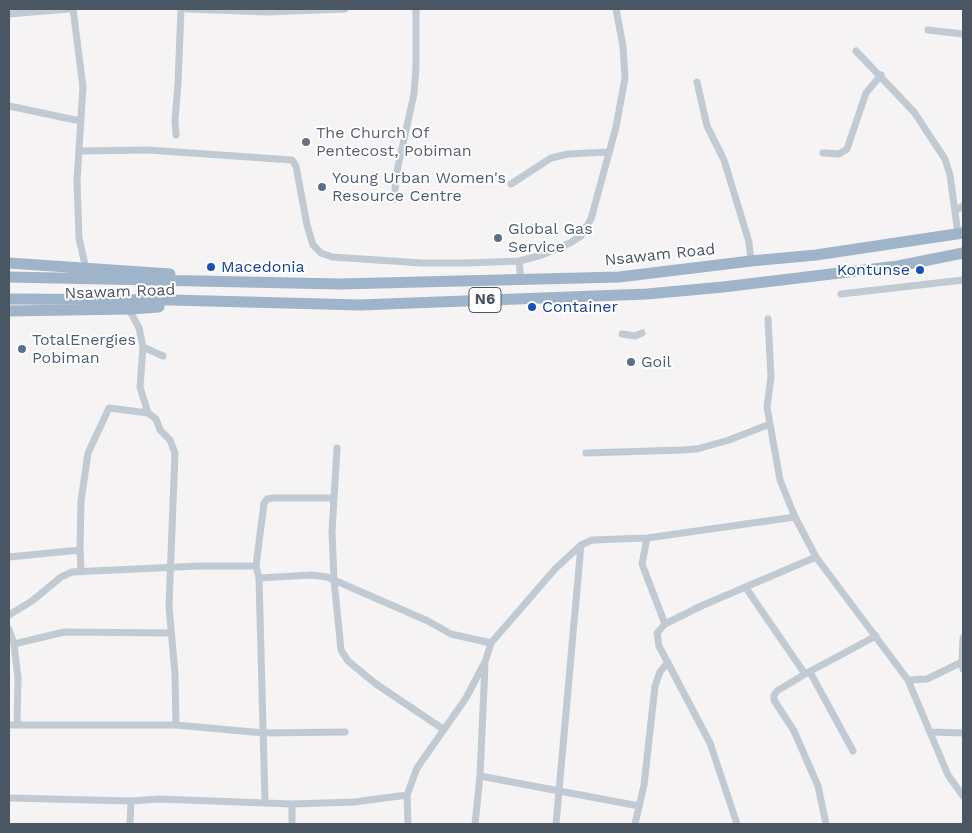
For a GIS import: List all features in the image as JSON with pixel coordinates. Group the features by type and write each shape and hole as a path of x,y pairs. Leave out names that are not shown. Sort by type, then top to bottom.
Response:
{"highway":[{"name":"Nsawam Road","path":"9,277 340,284 619,277 816,255 961,234"},
{"name":"Nsawam Road","path":"9,299 360,305 647,294 898,266 963,253"},
{"name":"Nsawam Road","path":"9,263 168,274 209,282"},
{"name":"Nsawam Road","path":"9,311 129,309 232,302"}],"street":[{"path":"9,14 69,9"},
{"path":"73,9 83,87 77,181 79,238 86,269"},
{"path":"176,135 175,120 181,9"},
{"path":"187,9 267,12 345,9"},
{"path":"394,198 396,171 414,94 416,9"},
{"path":"79,151 148,150 236,157 286,158 292,160 296,166 307,225 313,245 320,254 350,259 382,259 422,263 520,261 570,244 581,236 591,218 616,127 625,78 623,46 616,9"},
{"path":"928,30 963,34"},
{"path":"856,51 914,112 945,159 950,175 954,211 961,234"},
{"path":"823,153 839,154 847,149 866,94 880,75"},
{"path":"697,82 707,126 724,160 750,242 751,261"},
{"path":"9,106 80,121"},
{"path":"511,184 551,158 568,154 608,152"},
{"path":"954,211 963,206"},
{"path":"520,261 521,280"},
{"path":"841,294 963,280"},
{"path":"129,309 139,328 143,347 140,387 148,413"},
{"path":"768,319 771,377 767,407 780,480 795,516 816,557 908,680 948,775 963,796"},
{"path":"622,334 635,336 642,333"},
{"path":"143,347 163,356"},
{"path":"82,571 80,550 81,501 88,453 109,408 148,413 156,419 160,430 170,440 175,454 170,567 170,633 175,674 176,725"},
{"path":"586,453 697,449 729,440 770,424"},
{"path":"337,448 332,532 334,580 341,650 348,660 376,684 443,729"},
{"path":"265,802 259,578 256,566 264,503 267,499 273,498 334,498"},
{"path":"408,824 407,795 417,768 466,698 485,662 491,643 556,569 581,545 592,540 647,538 795,516"},
{"path":"647,538 642,564 665,624"},
{"path":"556,824 581,545"},
{"path":"9,557 80,550"},
{"path":"737,824 710,743 659,646 657,633 665,624 701,606 816,557"},
{"path":"9,615 32,601 60,577 72,572 199,566 256,566"},
{"path":"259,578 319,575 428,621 451,634 491,643"},
{"path":"746,588 807,673 853,751"},
{"path":"9,629 14,644 18,678 13,725 176,725 264,733 345,732"},
{"path":"14,644 64,632 170,633"},
{"path":"826,824 818,786 794,732 774,700 774,695 777,691 807,673 876,636"},
{"path":"908,680 927,678 963,666 963,638"},
{"path":"475,824 480,776 485,662"},
{"path":"634,824 645,778 655,686 660,672 668,662"},
{"path":"930,732 963,733"},
{"path":"480,776 639,806"},
{"path":"9,798 131,801 159,799 292,804 354,802 407,795"},
{"path":"130,824 131,801"},
{"path":"292,804 292,824"}],"place":[{"name":"The Church Of Pentecost, Pobiman","path":"306,142"},
{"name":"Young Urban Women's Resource Centre","path":"322,187"},
{"name":"Global Gas Service","path":"498,238"},
{"name":"Macedonia","path":"211,267"},
{"name":"Kontunse","path":"920,270"},
{"name":"Container","path":"532,307"},
{"name":"TotalEnergies Pobiman","path":"22,349"},
{"name":"Goil","path":"631,362"}]}
